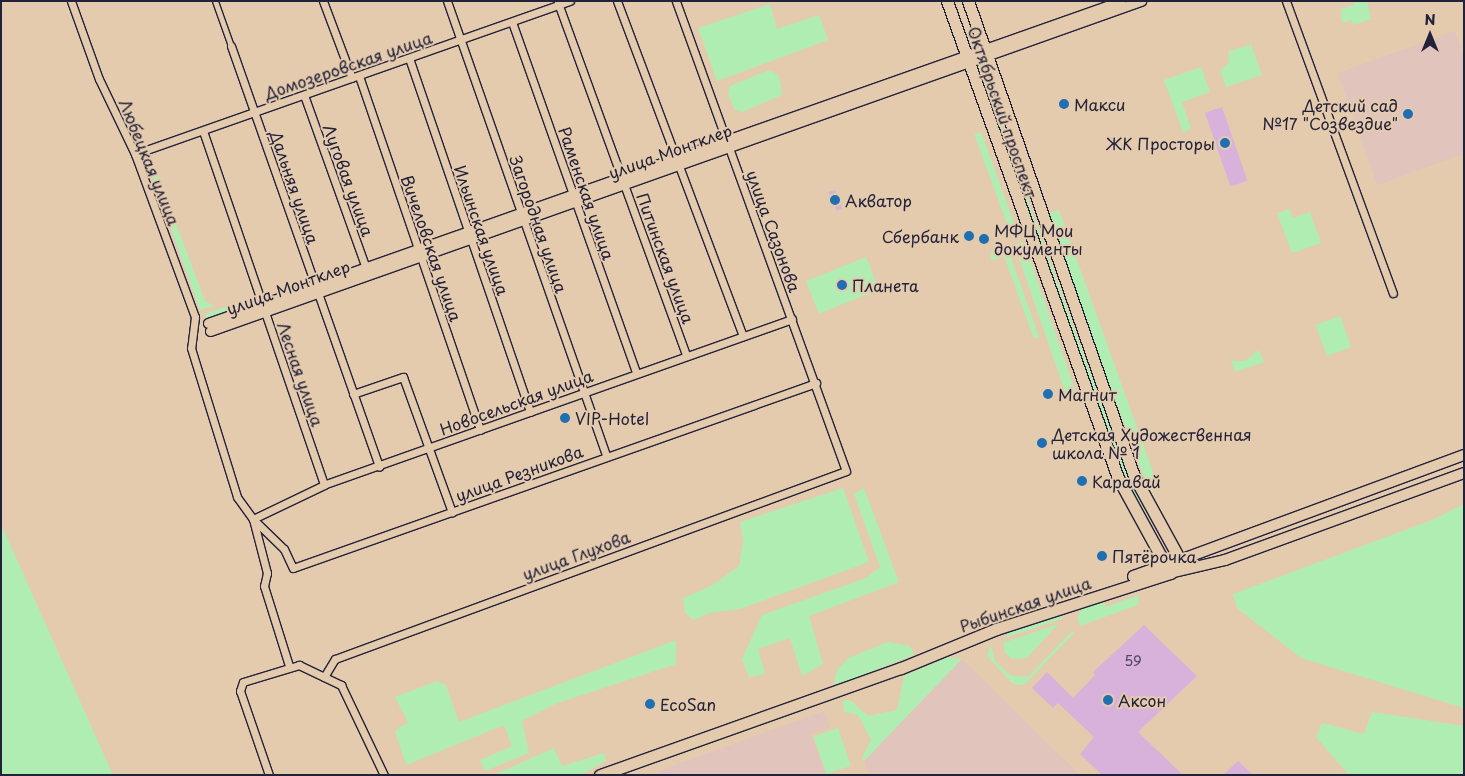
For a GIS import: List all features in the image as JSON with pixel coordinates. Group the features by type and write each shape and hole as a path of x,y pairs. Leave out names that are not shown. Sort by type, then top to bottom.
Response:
{"main road":[{"name":"Октябрьский проспект","path":"947,1 1118,478 1167,569"},
{"name":"Октябрьский проспект","path":"968,1 987,52 1030,185 1134,476 1180,560"},
{"path":"1167,569 1180,560 1445,466 1464,455"},
{"name":"Рыбинская улица","path":"600,775 901,668 996,629 1167,569 1225,560 1464,473"}],"street":[{"name":"Любецкая улица","path":"71,1 99,79 135,154 195,317 191,348 232,472 229,476 237,498 253,519"},
{"name":"Дальняя улица","path":"215,1 379,467"},
{"name":"Вичеловская улица","path":"324,1 356,77 419,251 480,430"},
{"name":"Загородная улица","path":"446,1 606,456"},
{"name":"Домозеровская улица","path":"135,154 512,22 558,3 570,1"},
{"path":"617,1 675,160 743,336"},
{"name":"улица Сазонова","path":"676,1 816,383 846,471"},
{"name":"улица Монтклер","path":"209,327 675,160 968,59 1121,1"},
{"name":"улица Монтклер","path":"987,52 1141,1"},
{"path":"1286,1 1393,293"},
{"name":"Питинская улица","path":"558,3 686,355"},
{"name":"Раменская улица","path":"512,22 636,373"},
{"name":"Ильинская улица","path":"408,58 530,412"},
{"name":"Луговая улица","path":"304,95 366,270"},
{"name":"Лесная улица","path":"203,131 324,485"},
{"path":"195,317 209,327"},
{"name":"Новосельская улица","path":"253,519 324,485 379,467 686,355 792,319"},
{"path":"353,394 404,377 452,512"},
{"name":"улица Резникова","path":"253,519 284,549 293,568 816,383"},
{"name":"улица Глухова","path":"324,677 335,659 846,471"},
{"path":"253,519 267,573 264,586 290,666"},
{"path":"269,775 240,691 243,682 290,666 299,665 342,685 384,775"}],"shaded area":[{"name":"Детский сад №17 \"Созвездие\"","path":"1455,31 1464,57 1464,154 1377,185 1338,73"},
{"path":"962,659 1080,775 869,775 864,761"},
{"path":"824,711 830,727 811,734 826,775 660,775 659,771"}],"green space":[{"path":"1353,1 1367,1 1371,19 1353,25 1351,20 1342,23 1341,9 1354,5"},
{"path":"770,4 777,29 819,15 828,40 717,81 698,28"},
{"path":"1251,44 1262,75 1226,87 1220,70 1229,63 1228,52"},
{"path":"979,66 1128,477 1162,546 1121,478 974,68"},
{"path":"1201,67 1210,92 1182,102 1191,129 1183,132 1164,80"},
{"path":"769,70 779,76 782,95 742,112 734,109 728,94 730,86"},
{"path":"981,132 1018,234 1012,237 974,134"},
{"path":"149,152 205,301 214,306 200,310 144,153"},
{"path":"1290,209 1293,218 1310,212 1321,243 1292,253 1277,213"},
{"path":"1059,210 1158,486 1150,493 1046,214"},
{"path":"1024,242 1078,400 1069,403 1015,245"},
{"path":"1007,246 1039,337 1034,339 1004,256 991,261 991,251"},
{"name":"Планета","path":"866,257 879,289 819,314 806,281"},
{"path":"258,295 258,301 207,320 205,314"},
{"path":"1340,316 1351,347 1327,356 1316,325"},
{"path":"1259,350 1264,362 1235,372 1231,361 1245,361"},
{"path":"843,488 869,562 740,609 709,613 694,620 685,613 683,598 713,585 739,566 743,541 740,522"},
{"path":"864,488 899,582 809,616 823,664 802,676 790,638 758,649 765,674 749,677 742,659 762,615 866,578 880,567 854,494"},
{"path":"1464,504 1464,708 1301,658 1237,608 1233,594 1432,520"},
{"path":"1,524 113,775 1,775"},
{"path":"1139,595 1138,605 1080,626 1077,617 1085,605 1103,601 1106,607"},
{"path":"1065,612 1061,619 1005,638 1010,631"},
{"path":"1058,624 1027,658 1012,659 1005,653 1003,643"},
{"path":"1072,631 1074,633 1024,685 1013,684 987,656 991,645 995,661 1010,675 1028,677"},
{"path":"676,640 676,664 555,704 522,721 529,753 485,771 480,760 512,746 504,725 406,765 395,731 408,722 395,697 437,681 446,685 459,722"},
{"path":"888,642 910,646 914,655 837,685 834,682 837,670 848,658"},
{"path":"948,657 962,659 864,761 862,758 871,740 858,715 844,712 843,700 850,700 868,716 897,710 904,676"},
{"path":"1372,712 1464,726 1464,775 1349,775 1316,737 1322,723 1364,734"},
{"path":"838,728 851,766 826,774 813,736"},
{"path":"554,748 562,766 604,753 606,761 581,775 494,775"}],"building":[{"name":"ЖК Просторы","path":"1222,107 1247,181 1230,187 1205,113"},
{"name":"Акватор","path":"835,190 842,208 837,211 828,192"},
{"name":"Аксон","path":"1144,625 1197,676 1138,732 1183,775 1102,775 1080,754 1094,737 1058,703 1053,708 1032,688 1047,672 1073,698 1095,675 1093,672"},
{"path":"1238,761 1253,775 1223,775"}],"place":[{"name":"Макси","path":"1064,104"},
{"name":"Детский сад №17 \"Созвездие\"","path":"1408,114"},
{"name":"ЖК Просторы","path":"1225,143"},
{"name":"Акватор","path":"835,200"},
{"name":"Сбербанк","path":"969,236"},
{"name":"МФЦ Мои документы","path":"984,239"},
{"name":"Планета","path":"842,285"},
{"name":"Магнит","path":"1048,394"},
{"name":"VIP-Hotel","path":"565,418"},
{"name":"Детская Художественная школа № 1","path":"1042,443"},
{"name":"Каравай","path":"1082,481"},
{"name":"Пятёрочка","path":"1102,556"},
{"name":"Аксон","path":"1108,700"},
{"name":"EcoSan","path":"650,704"}]}
